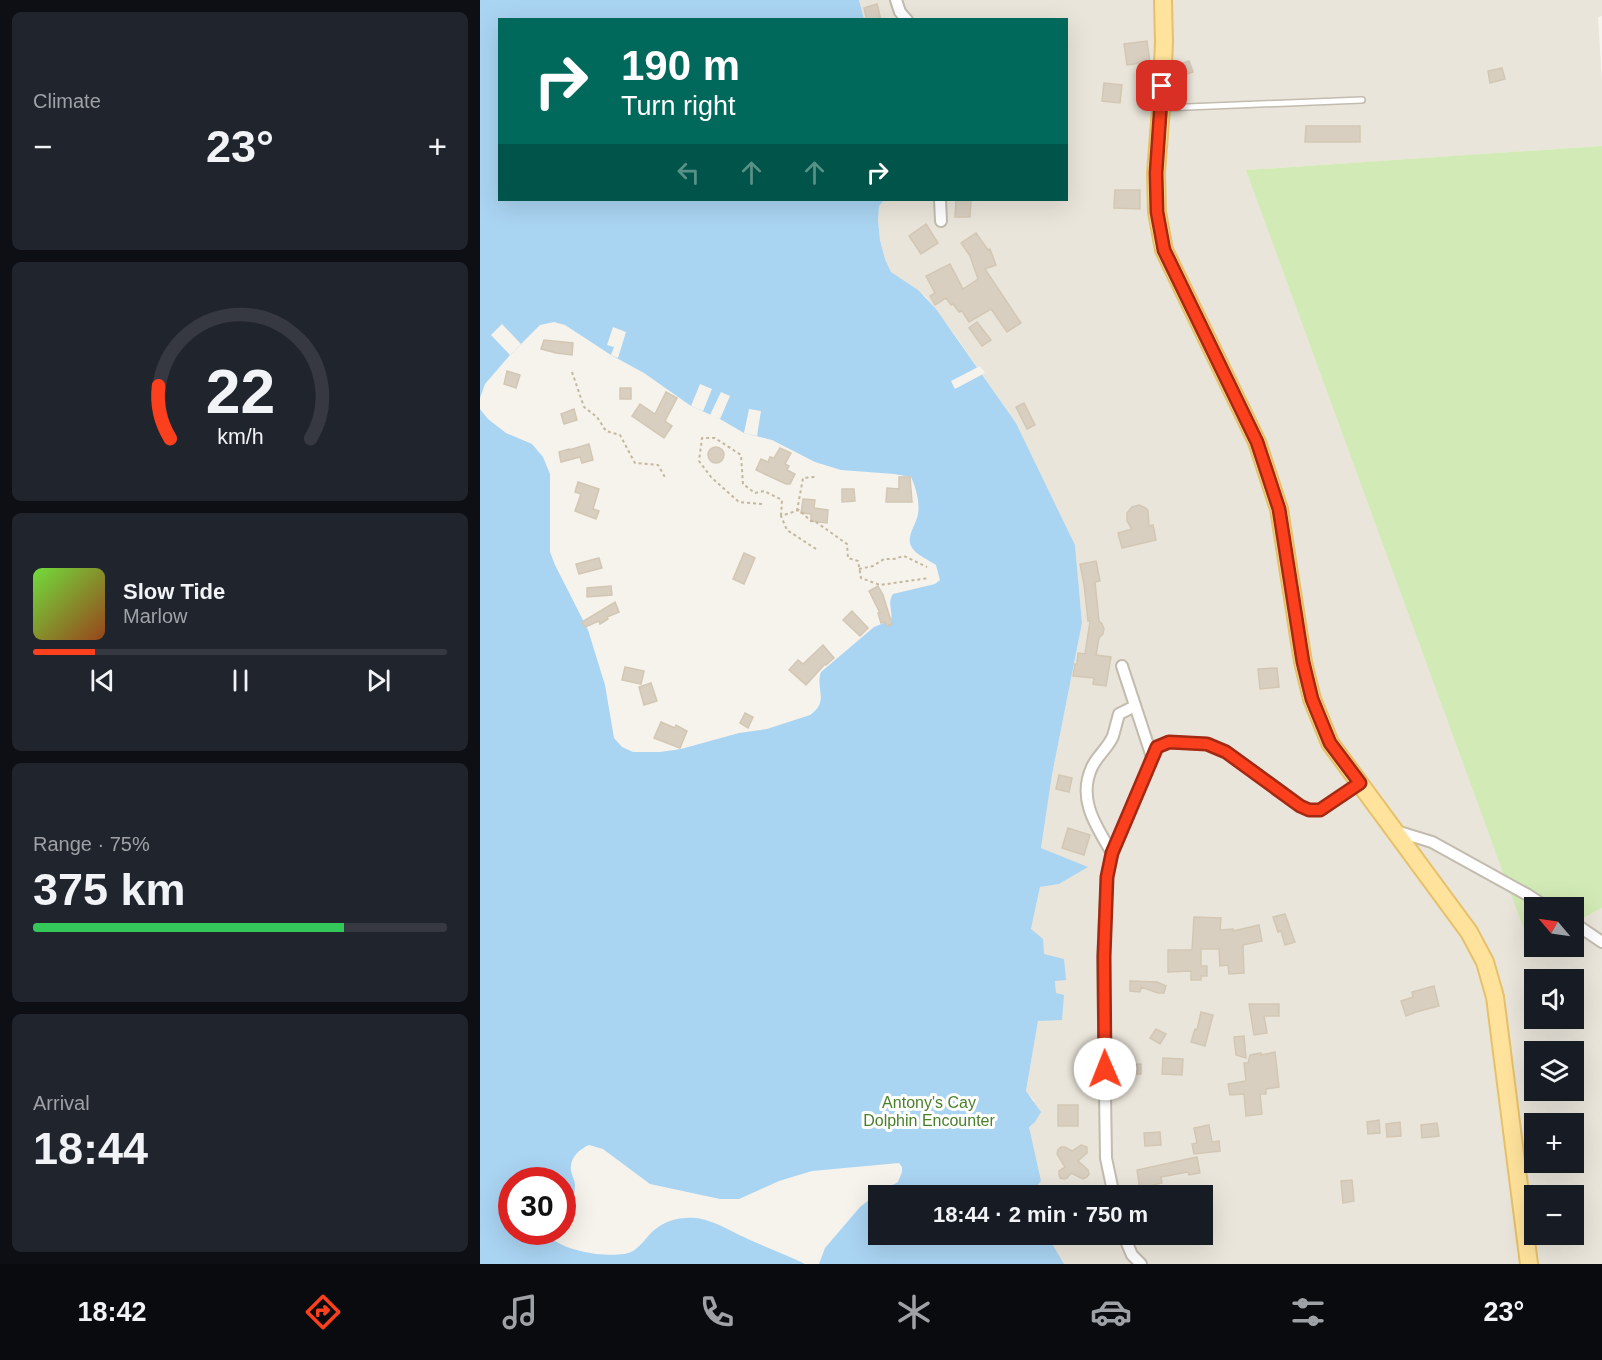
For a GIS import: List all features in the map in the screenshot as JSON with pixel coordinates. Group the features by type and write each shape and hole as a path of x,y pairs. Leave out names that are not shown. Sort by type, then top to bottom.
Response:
{"main road":[{"path":"1163,0 1164,42 1156,173 1157,212 1164,250 1257,442 1279,509 1303,662 1312,699 1330,743 1469,932 1485,962 1495,997 1529,1264"}],"street":[{"path":"896,0 900,12 905,18"},
{"path":"940,201 941,221"},
{"path":"1122,666 1152,757"},
{"path":"1112,853 1088,807 1086,785 1093,765 1113,736 1119,714 1135,706"},
{"path":"1112,1185 1106,1158 1104,969 1107,877 1112,853 1157,747 1169,742 1207,744 1226,752 1300,806 1309,810 1320,810 1360,783"},
{"path":"1395,831 1432,842 1532,897"},
{"path":"1584,930 1602,942"},
{"path":"1128,1245 1132,1255 1142,1264"}],"lane":[{"path":"1161,108 1362,100"}],"path":[{"path":"572,372 584,407 597,417 606,431 620,435 635,463 658,465 666,479"},
{"path":"762,504 739,502 711,477 699,461 702,438 716,438 741,455 743,484 755,493 764,490 782,500 781,516 787,530 816,549"},
{"path":"798,511 803,478 816,477"},
{"path":"781,516 799,510 811,521 816,522 847,544 848,558 858,561 861,578 880,585 929,578"},
{"path":"859,569 873,566 884,559 904,556 927,567"}],"shaded area":[{"path":"859,0 1602,0 1602,16 1598,17 1602,82 1602,146 1247,170 1524,927 1524,957 1584,957 1584,918 1602,908 1602,1264 1064,1264 1053,1245 1213,1245 1213,1185 1033,1185 1029,1126 1035,1122 1034,1100 1026,1092 1038,1020 1062,1020 1055,980 1066,980 1043,954 1031,930 1040,887 1059,884 1087,867 1041,848 1052,775 1082,623 1075,545 1016,423 926,297 891,272 880,240 879,206 883,201 1068,201 1068,18 864,18"}],"green space":[{"path":"1602,146 1602,908 1584,918 1584,897 1524,897 1524,930 1246,170"}],"water":[{"path":"480,0 859,0 864,18 498,18 498,201 883,201 879,206 880,240 891,272 918,290 936,309 1016,423 1075,545 1082,623 1052,775 1041,848 1088,867 1059,884 1040,887 1031,929 1043,939 1044,954 1064,959 1066,980 1055,981 1056,993 1064,995 1062,1020 1038,1021 1026,1091 1041,1112 1029,1127 1041,1181 1037,1185 893,1185 898,1182 902,1172 899,1163 812,1171 779,1181 739,1199 720,1199 650,1184 603,1149 589,1145 578,1152 571,1167 498,1167 498,1245 562,1245 604,1255 626,1254 633,1251 652,1232 667,1222 695,1218 716,1224 805,1264 480,1264 480,409 488,419 506,433 532,444 543,457 550,474 550,552 588,630 605,685 614,738 622,747 633,752 681,749 739,733 767,729 810,715 816,710 821,700 821,672 874,627 891,620 890,601 893,594 935,584 940,580 936,565 918,554 911,545 910,536 918,509 917,495 911,477 841,470 815,462 772,440 744,433 691,406 644,373 565,325 554,322 540,325 485,384 480,398"},
{"path":"868,1201 868,1245 1053,1245 1064,1264 819,1264 825,1248"}],"pier":[{"path":"502,324 521,344 510,355 491,335"},
{"path":"613,327 626,332 618,358 611,355 614,347 607,345"},
{"path":"980,366 985,373 955,389 951,381"},
{"path":"700,384 712,389 703,411 691,406"},
{"path":"721,392 730,396 720,419 710,415"},
{"path":"749,409 761,411 757,436 744,433"}],"building":[{"path":"877,4 880,18 866,18 864,8"},
{"path":"1147,41 1150,62 1127,65 1124,44"},
{"path":"1189,61 1193,72 1181,76 1177,65"},
{"path":"1502,68 1505,79 1490,83 1488,71"},
{"path":"1104,83 1122,85 1120,103 1102,101"},
{"path":"1306,126 1360,126 1360,142 1305,142"},
{"path":"1115,190 1140,190 1140,209 1114,208"},
{"path":"956,201 971,201 970,217 955,217"},
{"path":"926,224 938,243 921,254 909,236"},
{"path":"976,233 988,250 990,249 996,265 985,269 1021,323 1007,332 991,309 969,322 962,311 959,312 946,298 935,305 930,296 935,293 926,276 950,264 963,289 978,279 970,256 961,243"},
{"path":"977,322 991,340 982,346 969,328"},
{"path":"544,340 573,343 572,355 541,349"},
{"path":"507,371 520,375 516,388 504,384"},
{"path":"620,388 631,388 631,399 620,399"},
{"path":"666,392 677,398 665,421 672,426 664,438 632,416 640,404 655,414"},
{"path":"1024,403 1035,425 1027,429 1016,407"},
{"path":"574,409 577,420 564,424 561,414"},
{"path":"589,444 593,460 582,463 580,457 561,462 559,452"},
{"path":"713,447 719,447 724,455 722,461 713,463 708,458 708,452"},
{"path":"780,448 791,453 785,464 789,466 787,470 795,474 790,484 756,470 761,459 768,462 770,457 774,458"},
{"path":"899,477 910,477 912,502 886,502 887,488 899,489"},
{"path":"578,482 599,489 593,509 599,511 596,519 575,511 581,494 575,492"},
{"path":"842,489 854,489 855,501 842,502"},
{"path":"803,499 815,500 814,508 828,510 827,523 811,521 811,514 801,513"},
{"path":"1139,505 1148,511 1149,526 1153,525 1156,540 1122,548 1118,533 1132,529 1127,521 1127,513 1132,507"},
{"path":"744,553 755,558 744,584 733,579"},
{"path":"599,558 602,568 579,574 576,564"},
{"path":"1096,561 1100,581 1095,582 1099,621 1104,629 1099,638 1096,655 1111,657 1106,686 1093,684 1094,678 1073,676 1078,653 1085,654 1090,621 1088,621 1080,564"},
{"path":"611,586 612,595 587,597 587,588"},
{"path":"878,586 892,624 887,626 885,622 881,623 878,613 880,613 869,591"},
{"path":"615,602 619,612 607,617 608,619 600,624 599,621 585,627 582,622"},
{"path":"852,611 868,628 860,636 843,620"},
{"path":"823,645 834,658 825,664 806,685 789,670 798,660 803,664"},
{"path":"625,667 644,671 641,684 622,680"},
{"path":"1277,668 1279,687 1260,689 1258,669"},
{"path":"651,683 657,701 644,705 639,687"},
{"path":"745,713 753,717 748,728 740,723"},
{"path":"661,722 675,728 676,725 687,731 680,748 654,738"},
{"path":"1059,775 1072,778 1069,792 1056,789"},
{"path":"1068,828 1090,835 1084,855 1062,848"},
{"path":"1285,914 1295,942 1285,945 1281,931 1278,932 1273,917"},
{"path":"1194,917 1221,918 1220,930 1233,929 1233,931 1259,925 1262,941 1243,945 1244,973 1229,974 1228,965 1220,966 1219,949 1201,949 1201,966 1207,966 1207,976 1201,976 1201,980 1191,980 1191,971 1168,972 1168,950 1192,950"},
{"path":"1130,981 1157,982 1166,986 1164,993 1141,987 1140,992 1130,991"},
{"path":"1434,986 1439,1006 1406,1016 1401,1001 1413,997 1412,992"},
{"path":"1249,1004 1279,1004 1279,1016 1264,1016 1267,1033 1254,1035"},
{"path":"1201,1012 1213,1015 1205,1046 1191,1042 1195,1029 1197,1030"},
{"path":"1156,1029 1166,1034 1160,1044 1150,1038"},
{"path":"1244,1036 1246,1058 1236,1055 1234,1037"},
{"path":"1275,1052 1279,1087 1266,1089 1266,1094 1260,1094 1262,1114 1246,1116 1244,1094 1230,1095 1228,1084 1246,1081 1244,1063 1248,1063 1250,1055"},
{"path":"1163,1058 1183,1059 1182,1075 1162,1074"},
{"path":"1141,1064 1141,1074 1126,1074 1126,1065"},
{"path":"1058,1105 1078,1105 1078,1126 1058,1126"},
{"path":"1379,1120 1380,1133 1368,1134 1367,1122"},
{"path":"1400,1122 1401,1136 1387,1137 1386,1124"},
{"path":"1437,1123 1439,1136 1422,1138 1421,1125"},
{"path":"1209,1125 1212,1142 1219,1141 1220,1151 1194,1154 1192,1144 1197,1143 1194,1128"},
{"path":"1160,1132 1161,1145 1145,1146 1144,1133"},
{"path":"1081,1145 1087,1147 1087,1153 1078,1161 1088,1170 1089,1174 1083,1179 1071,1173 1067,1178 1060,1178 1059,1171 1065,1167 1057,1154 1058,1150 1065,1147 1072,1151"},
{"path":"1197,1157 1200,1173 1189,1175 1188,1172 1161,1177 1162,1183 1139,1185 1137,1170"},
{"path":"1352,1180 1354,1201 1343,1203 1341,1181"}],"route":[{"path":"1105,1069 1104,957 1109,864 1157,747 1169,742 1207,744 1226,752 1300,806 1309,810 1320,810 1360,783 1330,743 1312,699 1303,662 1279,509 1257,442 1164,250 1157,212 1156,173 1162,86"}],"park label":[{"name":"Antony's Cay Dolphin Encounter","path":"929,1111"}]}
